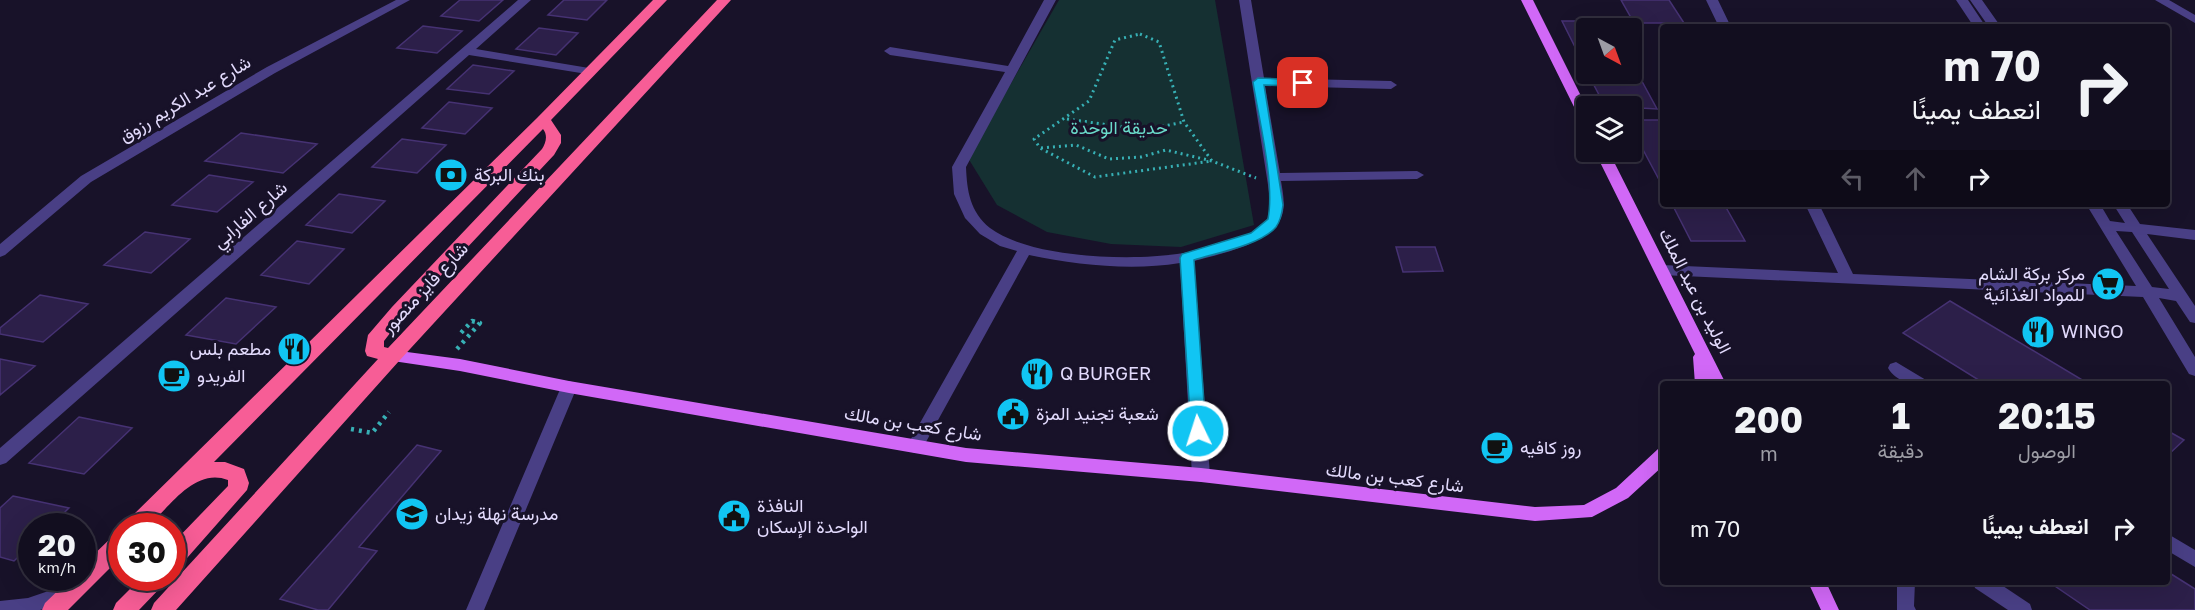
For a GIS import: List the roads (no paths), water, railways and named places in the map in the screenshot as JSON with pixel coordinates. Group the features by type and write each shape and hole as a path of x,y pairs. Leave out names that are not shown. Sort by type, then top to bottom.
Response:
{"highway":[{"name":"شارع فايز منصور","path":"149,513 660,0"},
{"name":"شارع فايز منصور","path":"162,610 392,356 724,0"},
{"path":"392,356 374,351 375,340 398,311 548,152 554,140 554,134 552,129 542,121"},
{"path":"180,482 200,473 219,469 230,470 237,475 239,483 237,490 186,544"},
{"path":"96,567 108,555"},
{"path":"53,610 72,591"},
{"path":"124,610 142,591"}],"main road":[{"path":"1527,0 1576,99"},
{"name":"الوليد بن عبد الملك","path":"1607,162 1717,381"},
{"path":"1700,347 1703,381"},
{"name":"شارع كعب بن مالك","path":"392,356 445,363 569,387 966,455 1202,475 1535,514 1586,512 1622,493 1660,458"},
{"path":"1818,585 1830,610"}],"street":[{"name":"شارع عبد الكريم رزوق","path":"0,252 86,179 271,70 404,0"},
{"name":"شارع الفارابي","path":"0,458 525,0"},
{"path":"1050,0 959,167 958,178 962,199 977,222 989,234 1024,250 1066,258 1123,261 1166,261 1187,258 1264,231 1274,219 1277,212 1274,181 1245,0"},
{"path":"1712,0 1724,24"},
{"path":"1962,0 1978,24"},
{"path":"1976,0 1993,24"},
{"path":"2161,0 2195,20"},
{"path":"465,51 590,72"},
{"path":"890,51 1012,69"},
{"path":"1258,82 1391,85"},
{"path":"1274,181 1417,175"},
{"path":"1813,207 1847,277"},
{"path":"2095,207 2195,370"},
{"path":"2122,207 2195,318"},
{"path":"2107,225 2195,235"},
{"path":"915,446 1024,250"},
{"path":"1187,258 1202,475"},
{"path":"1662,270 2147,292 2181,296"},
{"path":"1896,368 1916,381"},
{"path":"475,610 569,387"},
{"path":"2170,543 2195,559"},
{"path":"1906,585 1905,606 1907,610"},
{"path":"1986,585 2023,610"},
{"path":"0,609 28,606 72,591"}],"place":[{"name":"بنك البركة","path":"451,175"},
{"name":"مركز بركة الشام للمواد الغذائية","path":"2108,284"},
{"name":"WINGO","path":"2038,332"},
{"name":"مطعم بلس","path":"294,349"},
{"name":"Q BURGER","path":"1037,374"},
{"name":"الفريدو","path":"174,376"},
{"name":"شعبة تجنيد المزة","path":"1013,414"},
{"name":"روز كافيه","path":"1497,448"},
{"name":"مدرسة نهلة زيدان","path":"412,514"},
{"name":"النافذة الواحدة الإسكان","path":"734,516"}],"park label":[{"name":"حديقة الوحدة","path":"1119,128"}]}
